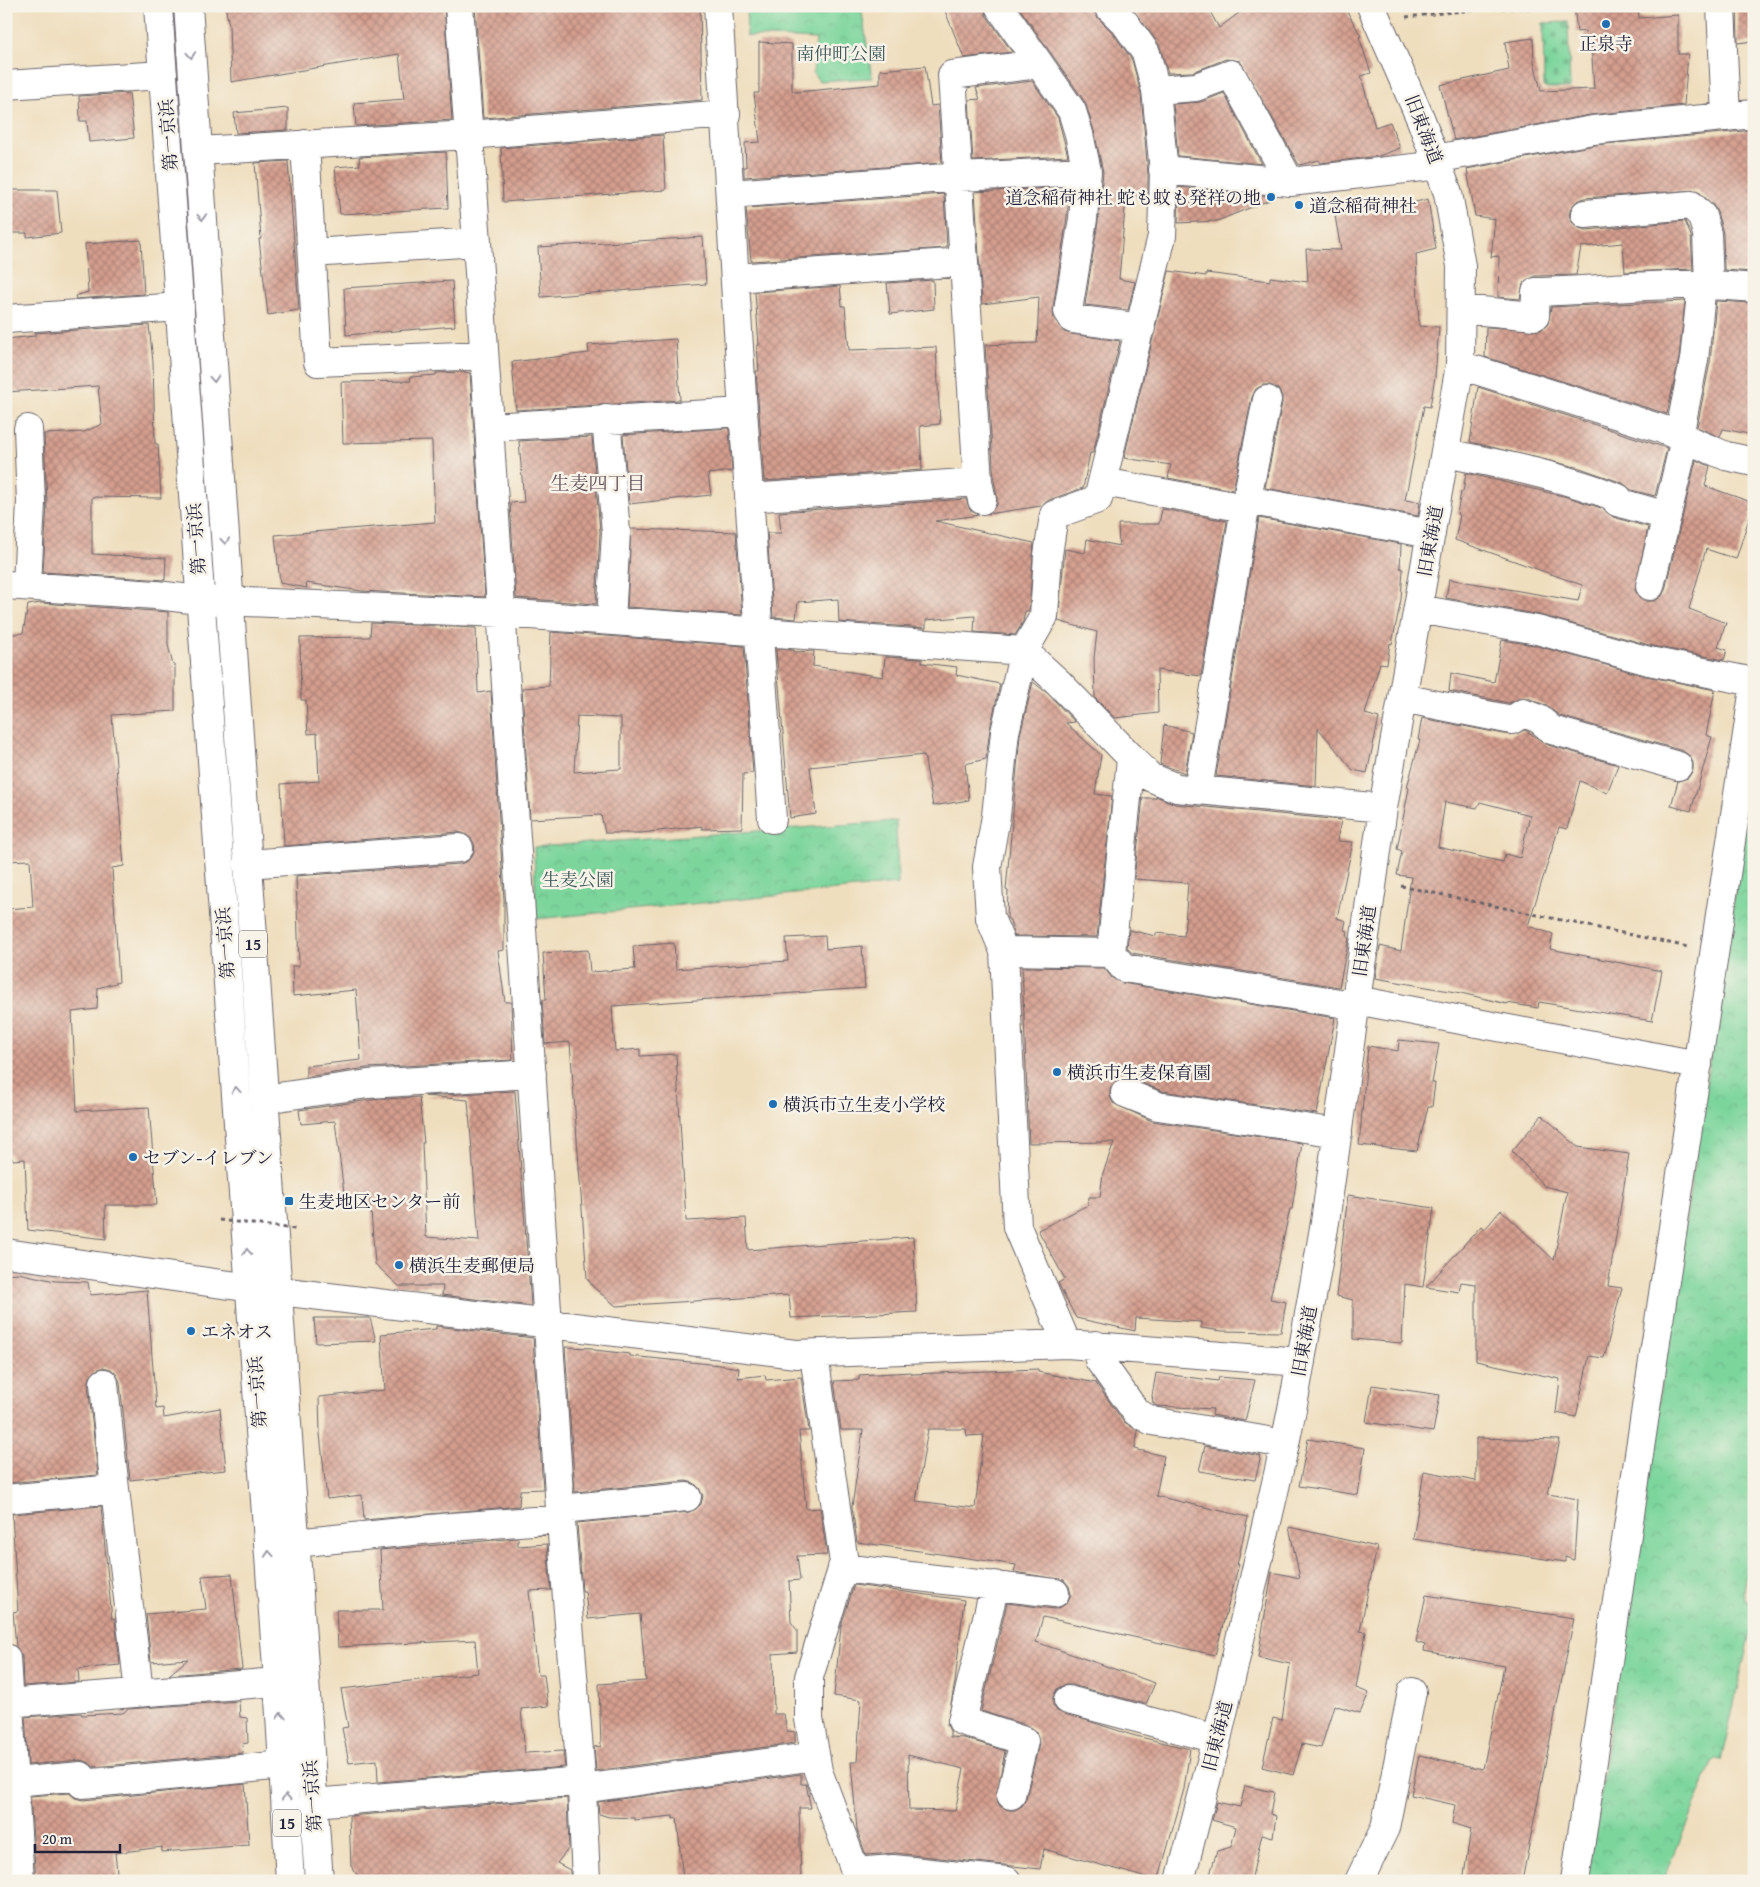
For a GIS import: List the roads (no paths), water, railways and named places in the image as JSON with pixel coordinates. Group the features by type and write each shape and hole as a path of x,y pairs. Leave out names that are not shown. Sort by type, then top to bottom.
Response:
{"main road":[{"name":"第一京浜","path":"158,6 284,1765 290,1881"},
{"name":"第一京浜","path":"188,6 312,1803 319,1881"},
{"path":"459,6 477,242 550,1324 560,1514 582,1785 586,1881"},
{"path":"718,6 743,412 772,819"},
{"path":"999,6 1072,111 1087,172 1083,219 1068,311 1073,319 1141,328"},
{"path":"1068,1344 1017,1226 1004,951 990,918 987,867 996,816 1005,732 1024,651 1044,616 1048,555 1054,515 1098,499 1162,236 1163,170 1156,90 1146,54 1125,23 1108,6"},
{"path":"1721,6 1726,117"},
{"name":"旧東海道","path":"1180,1881 1217,1739 1285,1444 1325,1222 1383,808 1460,365 1461,266 1448,193 1421,120 1374,13"},
{"path":"749,498 980,491 952,75 1038,64"},
{"path":"1156,90 1196,87 1231,74 1290,182"},
{"path":"6,85 163,75"},
{"path":"198,151 469,135 726,114"},
{"path":"1163,170 1290,182 1422,167 1436,159 1593,130 1754,114"},
{"path":"305,144 318,362 484,354"},
{"path":"730,194 958,177 1087,172"},
{"path":"1585,214 1690,205 1702,216 1707,234 1706,284 1682,438 1667,516 1650,586"},
{"path":"312,253 477,242"},
{"path":"735,278 964,262"},
{"path":"1461,308 1536,316 1536,292 1606,290 1651,284 1706,284 1754,288"},
{"path":"6,320 180,307"},
{"path":"1460,365 1682,438 1726,456 1754,462"},
{"path":"1198,789 1246,504 1267,400"},
{"path":"489,427 743,412"},
{"path":"606,419 616,532 610,621"},
{"path":"28,429 32,502 16,585 229,602 501,613 1024,651 1058,682 1150,777 1177,788 1383,808"},
{"path":"1445,453 1522,468 1589,487 1618,498 1617,502 1667,516"},
{"path":"1102,482 1431,534"},
{"path":"1418,609 1537,630 1649,661 1754,682"},
{"path":"1575,1881 1754,688"},
{"path":"1402,698 1512,720 1523,714 1539,719 1552,730 1678,766"},
{"path":"1131,759 1111,953 1124,968 1340,1003 1356,1000 1698,1065"},
{"path":"247,864 459,848"},
{"path":"1004,951 1111,953"},
{"path":"264,1098 368,1084 532,1074"},
{"path":"1125,1093 1158,1106 1338,1133"},
{"path":"6,1254 250,1287 796,1354 814,1355 1068,1344 1300,1362"},
{"path":"1096,1345 1099,1360 1136,1412 1152,1421 1285,1444"},
{"path":"814,1355 844,1563 810,1677 809,1719 818,1771 857,1876 893,1869 1007,1881"},
{"path":"104,1383 114,1489 139,1693"},
{"path":"6,1499 114,1489"},
{"path":"294,1543 451,1527 687,1497"},
{"path":"842,1568 1055,1593"},
{"path":"995,1585 962,1721 1024,1741 1011,1795"},
{"path":"6,1658 14,1782 11,1822 20,1881"},
{"path":"8,1702 278,1682"},
{"path":"1359,1881 1385,1828 1412,1692"},
{"path":"1068,1700 1217,1739"},
{"path":"312,1803 582,1785 815,1756"},
{"path":"14,1782 82,1776 82,1784 284,1765"}],"place":[{"name":"正泉寺","path":"1606,24"},
{"name":"道念稲荷神社 蛇も蚊も発祥の地","path":"1271,197"},
{"name":"道念稲荷神社","path":"1299,205"},
{"name":"横浜市生麦保育園","path":"1057,1072"},
{"name":"横浜市立生麦小学校","path":"773,1104"},
{"name":"セブン-イレブン","path":"133,1157"},
{"name":"生麦地区センター前","path":"289,1201"},
{"name":"横浜生麦郵便局","path":"399,1265"},
{"name":"エネオス","path":"191,1331"}],"district":[{"name":"生麦四丁目","path":"598,483"}],"park label":[{"name":"南仲町公園","path":"841,53"},
{"name":"生麦公園","path":"578,879"}]}
